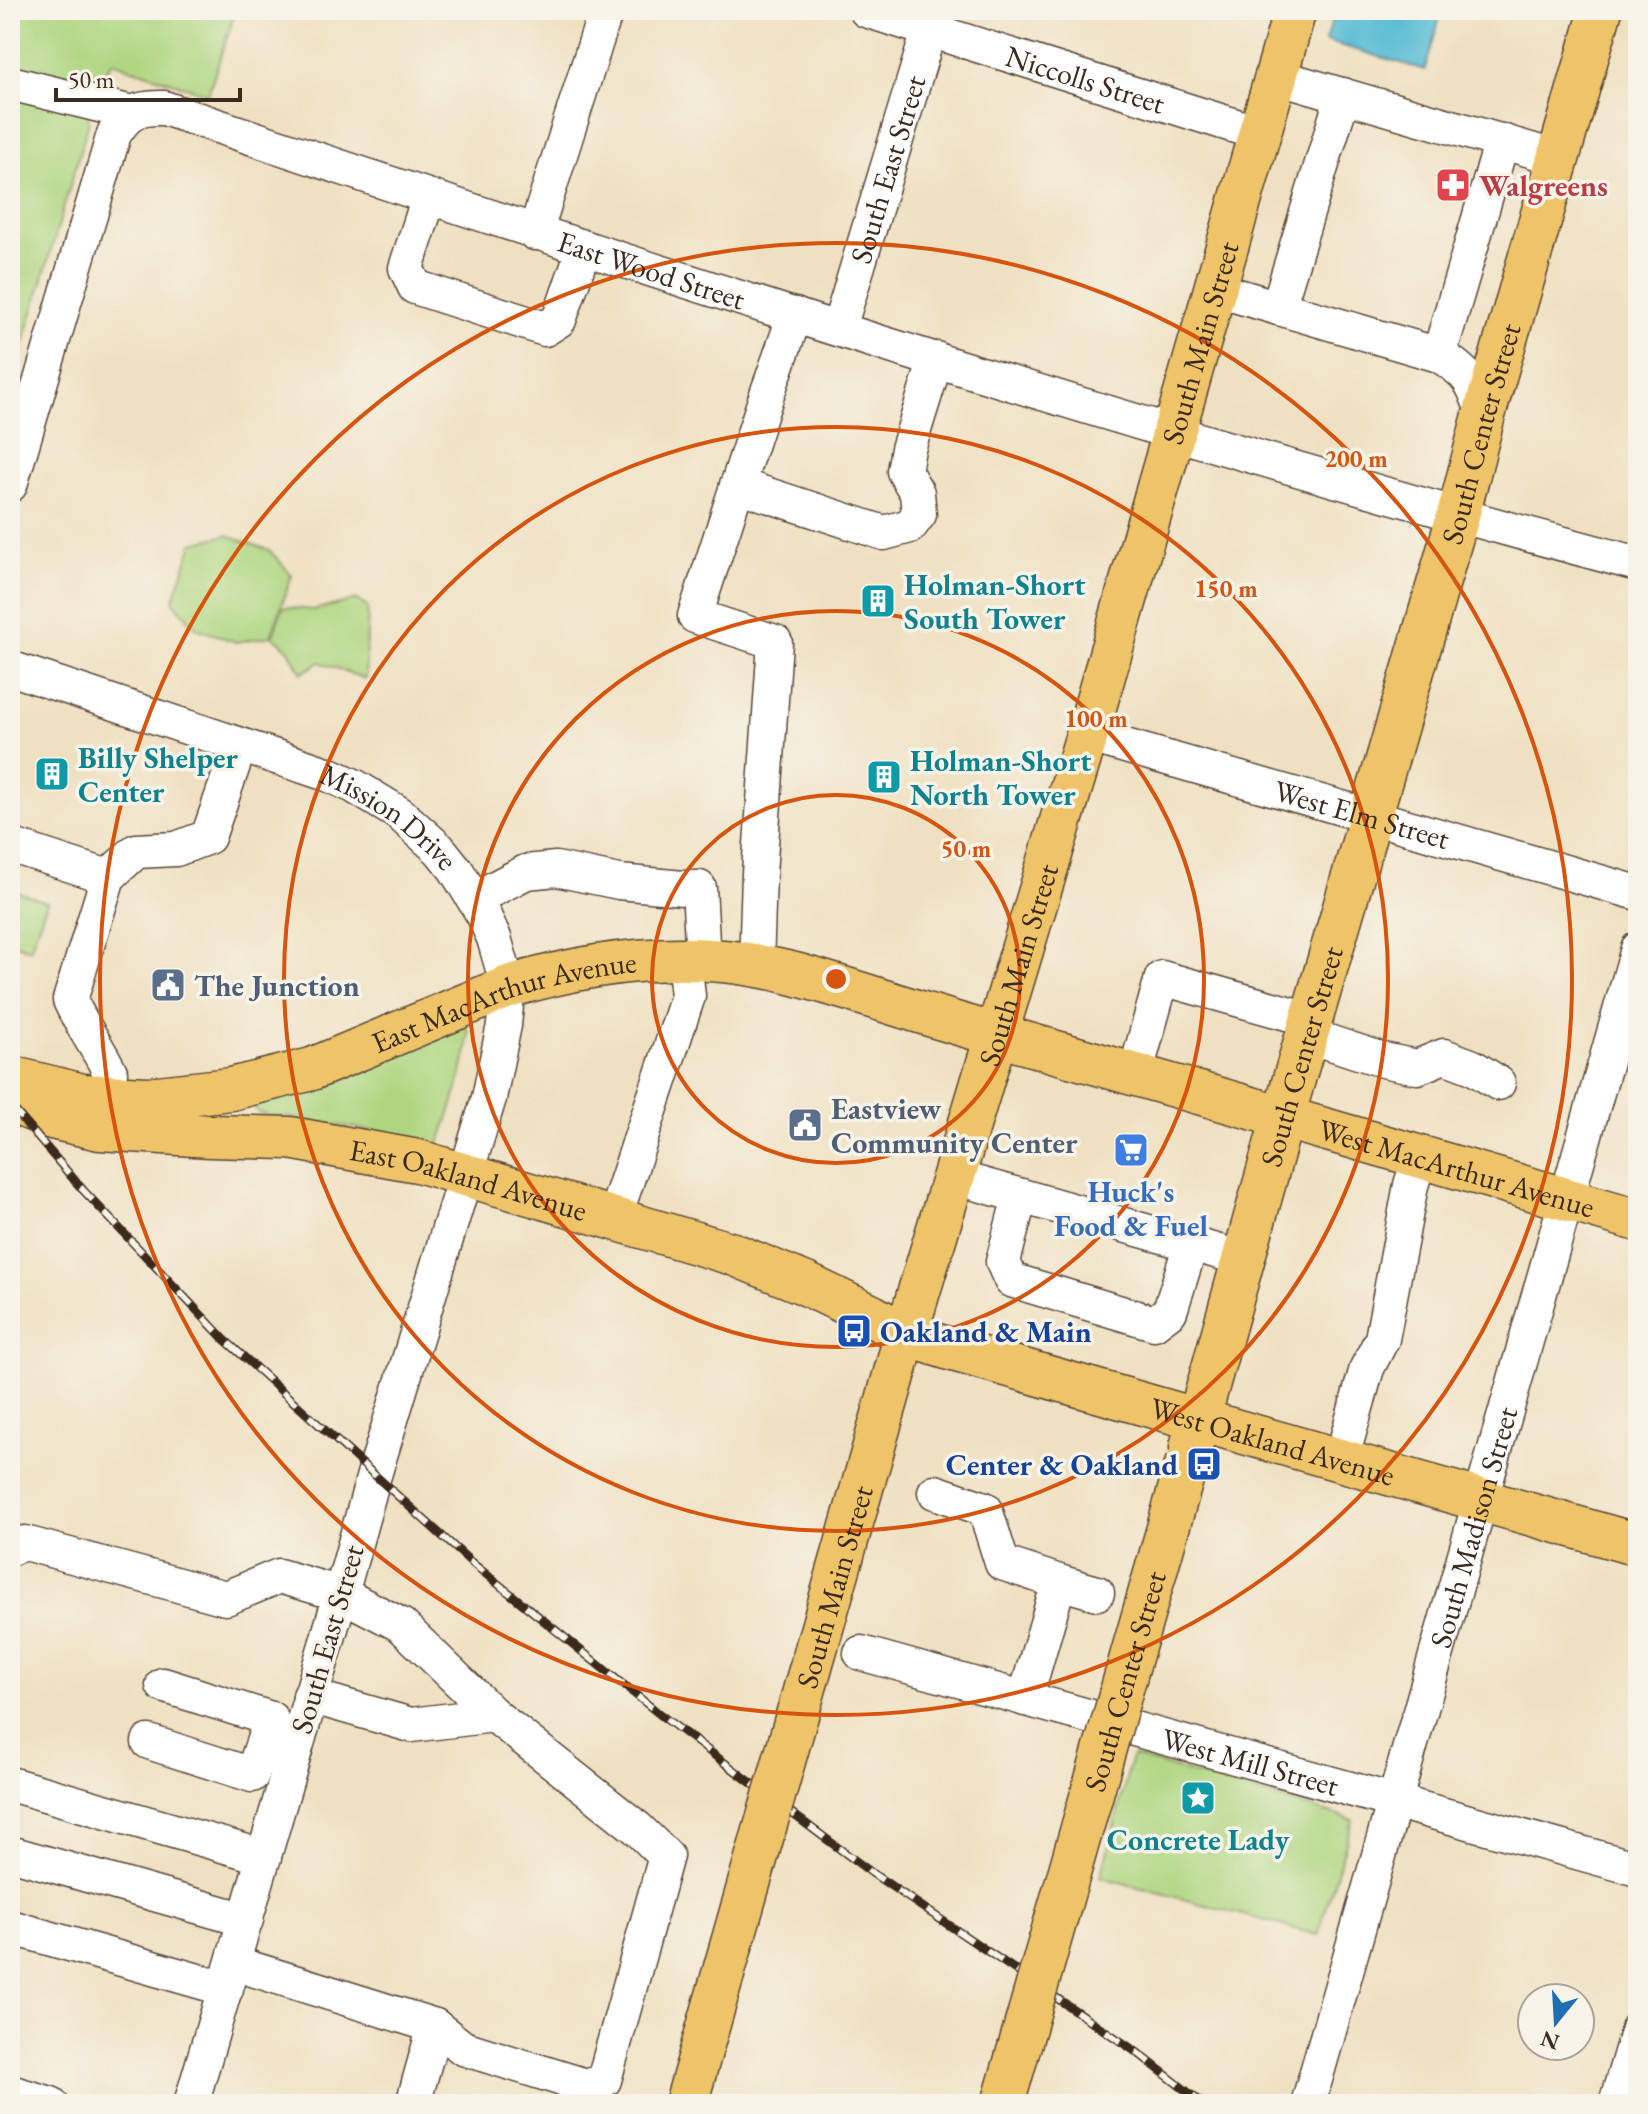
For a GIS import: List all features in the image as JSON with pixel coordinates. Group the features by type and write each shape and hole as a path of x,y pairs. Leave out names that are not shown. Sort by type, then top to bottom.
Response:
{"main road":[{"name":"South Main Street","path":"686,2104 902,1348 1087,735 1295,10"},
{"name":"South Center Street","path":"1003,2104 1601,10"},
{"name":"East MacArthur Avenue","path":"10,1077 83,1095 148,1098 231,1089 312,1069 508,987 582,969 650,960 693,959 756,966 804,976 998,1036"},
{"name":"West MacArthur Avenue","path":"998,1036 1638,1220"},
{"name":"East Oakland Avenue","path":"10,1101 52,1118 100,1129 290,1138 418,1161 467,1174 733,1254 872,1316 902,1348"},
{"name":"West Oakland Avenue","path":"902,1348 1199,1420 1638,1545"}],"street":[{"path":"535,233 606,10"},
{"name":"Niccolls Street","path":"866,10 933,20 1258,133"},
{"name":"South East Street","path":"839,328 933,20"},
{"path":"1276,76 1558,158"},
{"name":"East Wood Street","path":"10,83 132,113 147,107 164,108 535,233 1172,433 1458,516 1638,564"},
{"path":"1278,308 1343,95"},
{"path":"10,485 114,134 123,119 132,113"},
{"path":"1439,355 1502,141"},
{"path":"429,197 406,268 415,287 545,329 559,320 584,248"},
{"path":"1214,289 1439,355 1455,365 1473,383 1484,415"},
{"path":"756,966 775,642 695,616 795,315"},
{"path":"737,485 884,533 910,526 919,514 917,493 904,471 936,359"},
{"name":"Mission Drive","path":"10,668 330,775 378,799 440,850 474,899 494,938 508,987 504,1025 489,1098 467,1174"},
{"name":"West Elm Street","path":"1087,735 1638,893"},
{"path":"104,1096 110,1072 70,1000 108,877 136,851 176,849 208,837 240,745"},
{"path":"10,845 108,877"},
{"path":"474,899 526,872 556,869 619,882 699,888 688,996 614,1219"},
{"name":"South Madison Street","path":"1313,2103 1394,1801 1638,949"},
{"path":"1135,1075 1162,978 1309,1028 1383,1060 1417,1067 1444,1056 1473,1067 1498,1083"},
{"path":"1341,1461 1367,1368 1382,1339 1411,1185 1420,1157"},
{"name":"South East Street","path":"191,2104 264,1857 275,1760 310,1696 467,1174"},
{"path":"954,1177 1244,1259"},
{"path":"1020,1196 1003,1262 1011,1280 1154,1323 1170,1311 1191,1244"},
{"path":"935,1492 985,1509 1002,1563 1097,1593"},
{"path":"10,1548 25,1543 226,1598 279,1576 341,1594 401,1625 494,1715 637,1828 666,1856 604,2080 589,2087 463,2048 435,2026 10,1927"},
{"path":"1025,1699 1059,1582"},
{"name":"West Mill Street","path":"861,1653 1638,1869"},
{"path":"149,1742 252,1775 275,1760 271,1719 163,1685"},
{"path":"310,1696 411,1725 494,1715"},
{"path":"10,1784 264,1857"},
{"path":"10,1853 246,1920"},
{"path":"413,2104 435,2026"},
{"path":"1616,2104 1638,2029"},
{"path":"10,2092 51,2104"}],"green space":[{"path":"10,10 236,10 208,94 112,62 99,83 91,97 89,121 13,380 10,379"},
{"path":"227,535 269,550 292,575 271,636 236,642 196,628 173,601 193,543"},
{"path":"357,600 368,608 365,679 320,662 302,673 288,649 273,636 283,607 313,610"},
{"path":"10,889 47,902 30,949 10,942"},
{"path":"462,1026 469,1031 465,1060 439,1145 257,1112 257,1104 337,1082"},
{"path":"1132,1756 1353,1820 1318,1935 1101,1877"}],"water":[{"path":"1335,10 1442,10 1425,70 1326,41"}],"railway":[{"path":"10,1105 83,1190 224,1339 471,1562 662,1716 872,1873 1138,2053 1203,2104"}],"place":[{"name":"Walgreens","path":"1453,185"},
{"name":"Holman-Short South Tower","path":"878,601"},
{"name":"Billy Shelper Center","path":"52,774"},
{"name":"Holman-Short North Tower","path":"884,777"},
{"name":"The Junction","path":"168,985"},
{"name":"Eastview Community Center","path":"805,1125"},
{"name":"Huck's Food & Fuel","path":"1131,1150"},
{"name":"Oakland & Main","path":"854,1331"},
{"name":"Center & Oakland","path":"1204,1464"},
{"name":"Concrete Lady","path":"1198,1798"}]}
